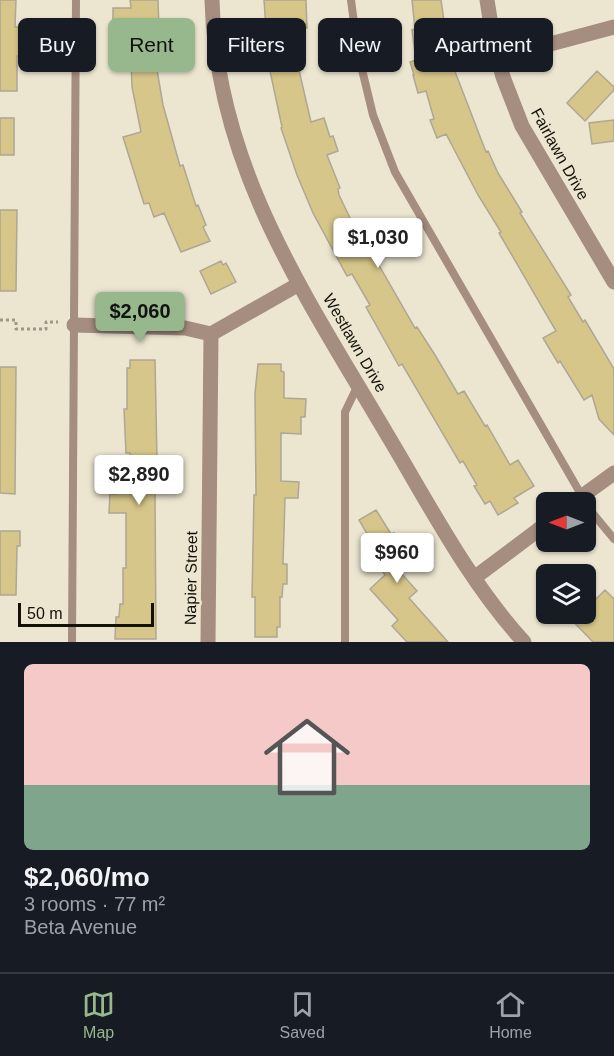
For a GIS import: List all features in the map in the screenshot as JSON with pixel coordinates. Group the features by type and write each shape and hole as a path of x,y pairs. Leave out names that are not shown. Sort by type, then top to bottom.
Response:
{"street":[{"name":"Westlawn Drive","path":"212,0 217,60 237,146 263,214 299,284 474,578 502,619 524,642"},
{"name":"Fairlawn Drive","path":"488,0 491,18"},
{"path":"553,43 614,27"},
{"name":"Fairlawn Drive","path":"503,72 515,110 530,141 614,282"},
{"path":"69,323 185,328 211,334 299,284"},
{"name":"Napier Street","path":"208,642 211,334"},
{"path":"588,492 614,473"},
{"path":"474,578 536,532"}],"lane":[{"path":"72,642 69,323 76,0"},
{"path":"351,0 358,53 373,115 395,172 574,492"},
{"path":"345,642 345,412 358,384"},
{"path":"596,517 614,539"}],"path":[{"path":"0,320 16,320 16,328 46,328 46,322 69,323"}],"building":[{"path":"0,0 16,0 17,91 0,91"},
{"path":"130,0 158,0 159,18 113,18 113,8 131,8"},
{"path":"264,0 306,0 307,28 306,18 265,18"},
{"path":"412,0 441,0 444,18 414,19"},
{"path":"414,61 414,72 455,72 486,152 488,151 498,173 522,212 520,213 571,295 568,297 583,322 585,320 614,369 614,435 599,419 592,395 584,400 543,338 556,331 499,233 501,232 478,195 446,134 437,138 430,120 434,119 426,91 418,93 410,62"},
{"path":"597,71 614,87 614,90 585,121 567,103"},
{"path":"131,72 157,72 163,105 180,166 183,165 196,206 198,205 206,225 203,227 210,241 181,252 164,213 154,217 149,203 144,204 123,137 141,132 132,87"},
{"path":"270,72 299,72 311,122 324,118 330,137 333,136 338,151 327,155 340,188 338,189 339,195 362,243 365,241 415,328 417,327 458,394 464,391 510,465 518,460 534,486 514,498 518,503 498,515 490,501 485,504 463,461 460,463 402,364 399,366 366,307 370,305 352,274 347,276 313,213 297,175 282,127"},
{"path":"0,118 14,118 14,155 0,155"},
{"path":"614,120 614,141 592,144 589,123"},
{"path":"0,210 17,210 16,291 0,291"},
{"path":"221,261 223,265 226,263 236,282 211,294 200,271"},
{"path":"130,360 155,360 156,639 115,639 116,617 119,617 120,604 123,604 123,568 126,568 126,513 109,513 110,494 117,494 117,487 121,487 121,480 130,480 130,453 126,453 124,409 127,409 127,368 130,368"},
{"path":"258,364 281,364 281,371 284,372 284,398 306,399 305,417 301,417 301,434 281,433 281,481 299,482 298,498 285,498 283,564 287,564 287,584 283,584 282,597 280,597 280,627 277,627 277,637 255,637 255,597 252,597 254,495 256,495 255,393"},
{"path":"0,367 16,367 15,494 0,493"},
{"path":"376,510 405,551 390,561 417,591 409,598 448,642 407,642 392,626 398,620 370,589 385,575 364,541 369,537 359,520"},
{"path":"0,531 20,531 20,546 17,546 16,595 0,595"},
{"path":"605,590 614,599 614,642 593,642 576,624 596,624 596,599"}]}
